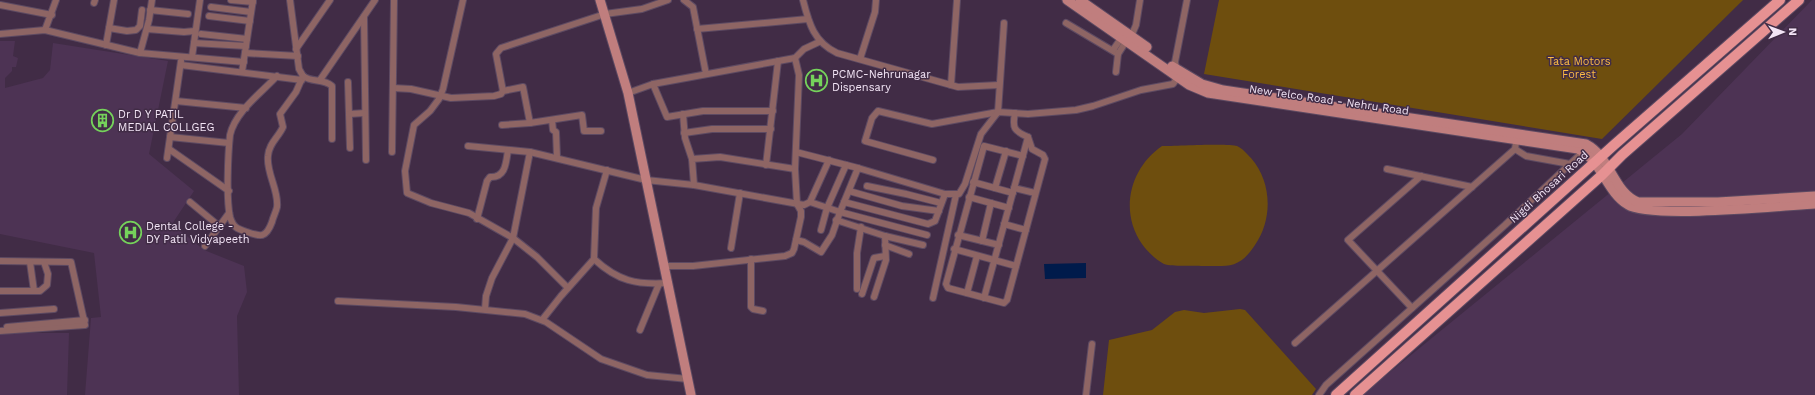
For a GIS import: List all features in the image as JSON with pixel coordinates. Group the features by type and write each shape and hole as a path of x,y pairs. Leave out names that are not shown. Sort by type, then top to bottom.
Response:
{"main road":[{"name":"Nigdi Bhosari Road","path":"1336,395 1514,234 1780,0"},
{"path":"1355,395 1799,0"}],"street":[{"path":"46,30 56,0"},
{"path":"106,45 114,0"},
{"path":"140,53 147,29 152,0"},
{"path":"192,57 194,43 198,32 200,0"},
{"path":"232,0 253,1 242,72"},
{"path":"277,76 240,113 232,127 229,143 229,213 232,223 236,228 259,236 263,235 269,230 277,207 277,199 267,157 272,142 283,127 280,114 296,92 302,78 299,69 290,0"},
{"path":"296,49 330,0"},
{"path":"320,80 375,0"},
{"path":"392,152 394,0"},
{"path":"463,0 443,89 430,110 414,124 405,171 407,193 411,196 469,213 477,219 513,238 537,256 564,292"},
{"path":"600,0 628,94 664,266 663,284 692,395"},
{"path":"503,91 496,54 502,48 605,14 642,9 668,0"},
{"path":"684,0 693,7 706,74"},
{"path":"803,0 808,19 819,42 837,53 958,87 999,85"},
{"path":"860,59 875,12 876,0"},
{"path":"951,85 958,0"},
{"name":"New Telco Road - Nehru Road","path":"1067,0 1178,73 1210,87 1399,119 1516,141 1579,142 1586,148"},
{"name":"New Telco Road - Nehru Road","path":"1080,0 1127,39"},
{"path":"1116,72 1115,52 1127,39 1136,25 1140,0"},
{"path":"933,160 865,141 872,118 878,111 932,124 998,112 1051,113 1093,106 1141,90 1173,84 1178,73 1176,62 1187,0"},
{"path":"0,5 52,15"},
{"path":"211,7 251,12"},
{"path":"109,28 127,31 136,30 140,26 142,10"},
{"path":"150,10 188,14"},
{"path":"209,16 250,21"},
{"path":"364,17 366,160"},
{"path":"697,29 808,19"},
{"path":"1066,23 1115,52"},
{"path":"796,152 858,168 945,194 959,194 963,189 981,134 998,112 1004,24"},
{"path":"147,29 198,32 247,39"},
{"path":"0,34 46,30 140,53 244,62"},
{"path":"628,94 653,84 795,58 804,49 819,42"},
{"path":"194,43 298,56"},
{"path":"167,158 182,56"},
{"path":"664,266 693,266 790,254 795,248 801,211 796,204 795,169 799,75 795,58"},
{"path":"766,165 778,61"},
{"path":"181,65 328,82 333,90 332,139"},
{"path":"348,82 350,148"},
{"path":"653,84 667,117 715,110 773,111"},
{"path":"393,88 411,89 451,98 494,96 501,94 503,91 523,87 530,123"},
{"path":"176,102 246,108"},
{"path":"349,114 365,113"},
{"path":"1015,113 1013,124 1017,132 1028,137 1034,152 1045,157 1006,302 984,298 946,287 954,249 984,146 1023,156"},
{"path":"683,114 684,132 692,159 694,185"},
{"path":"502,125 530,123 582,115 584,131 601,131"},
{"path":"552,120 552,130 556,132 557,157"},
{"path":"684,132 712,129 771,129"},
{"path":"170,137 229,143"},
{"path":"984,298 1028,137"},
{"path":"1295,343 1472,187 1516,141 1526,156 1570,164"},
{"path":"468,146 530,152 557,157 646,180 694,185 807,205 810,202 829,160"},
{"path":"1319,395 1326,385 1505,225 1586,148 1598,160 1623,201 1630,207 1642,210 1684,210 1815,204"},
{"path":"169,149 229,191"},
{"path":"477,219 487,181 490,177 497,177 501,175 505,168 508,150"},
{"path":"995,188 1006,151"},
{"path":"485,309 488,286 513,238 530,152"},
{"path":"692,159 720,157 795,169"},
{"path":"821,230 827,208 846,165"},
{"path":"796,240 804,242 822,252 832,236 836,220 858,168"},
{"path":"1387,169 1472,187"},
{"path":"542,320 564,292 594,259 596,208 607,170"},
{"path":"1605,171 1627,196 1638,202 1718,202 1815,196"},
{"path":"1412,308 1348,240 1421,176"},
{"path":"973,182 995,188 1036,194"},
{"path":"867,186 906,194 942,204"},
{"path":"849,191 902,206 939,211"},
{"path":"731,248 740,193"},
{"path":"844,202 928,224 935,221 945,194"},
{"path":"933,298 956,194"},
{"path":"969,197 1009,208"},
{"path":"190,202 219,226"},
{"path":"810,202 840,212 927,235"},
{"path":"982,241 991,203"},
{"path":"205,246 229,213"},
{"path":"836,220 885,236 923,245"},
{"path":"1004,224 1026,230"},
{"path":"1505,225 1514,234"},
{"path":"857,289 857,252 861,227"},
{"path":"958,235 999,245"},
{"path":"874,297 886,256 885,236"},
{"path":"885,245 909,254"},
{"path":"954,249 1016,266"},
{"path":"862,294 874,258 886,256"},
{"path":"967,293 976,256"},
{"path":"594,259 605,269 619,277 639,282 663,284"},
{"path":"751,259 750,307 756,310 764,311"},
{"path":"0,261 71,262 85,320 85,325 0,331"},
{"path":"30,262 34,291"},
{"path":"0,291 40,291 47,285 48,274 44,262"},
{"path":"640,330 663,284"},
{"path":"338,301 485,309 524,314 542,320 601,359 647,375 688,379"},
{"path":"0,313 54,309"},
{"path":"0,327 85,320"},
{"path":"1086,395 1092,344"}],"shaded area":[{"path":"1812,0 1815,0 1815,395 1362,395 1682,134"},
{"path":"0,41 15,41 13,56 18,58 16,67 12,67 12,71 5,78 5,88 43,78 50,70 53,43 168,61 149,154 194,191 172,224 204,250 244,266 247,292 237,316 239,395 85,395 91,318 101,317 94,253 0,234"},
{"path":"0,333 69,333 67,395 0,395"}],"green space":[{"name":"Tata Motors Forest","path":"1219,0 1743,0 1602,139 1204,74"},
{"path":"1232,145 1243,150 1251,158 1263,178 1268,201 1265,224 1261,235 1244,258 1227,266 1168,265 1155,258 1142,244 1135,231 1131,218 1131,191 1142,166 1151,155 1162,146"},
{"path":"1240,309 1245,310 1316,389 1312,395 1103,395 1109,340 1152,330 1175,312 1184,310 1204,313"}],"water":[{"path":"1086,263 1086,278 1045,279 1044,264"}],"place":[{"name":"PCMC-Nehrunagar Dispensary","path":"816,80"},
{"name":"Dr D Y PATIL MEDIAL COLLGEG","path":"102,120"},
{"name":"Dental College - DY Patil Vidyapeeth","path":"131,232"}]}
